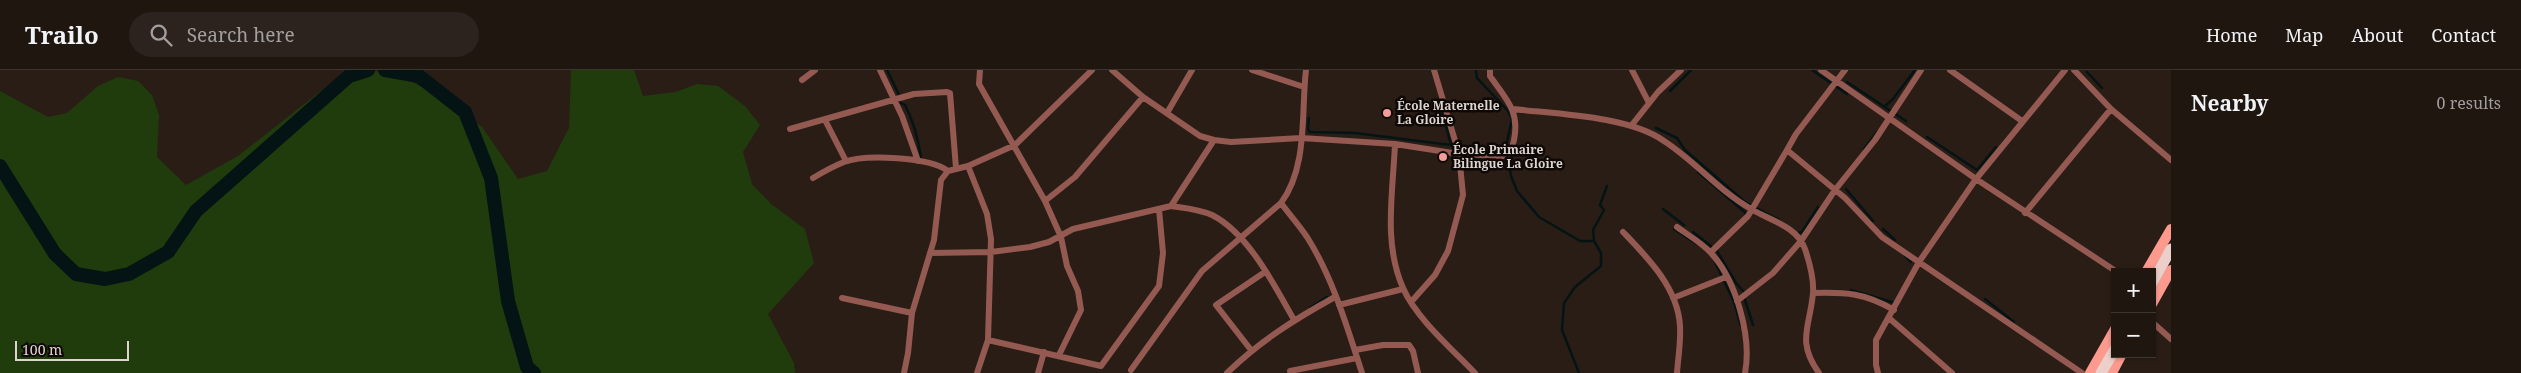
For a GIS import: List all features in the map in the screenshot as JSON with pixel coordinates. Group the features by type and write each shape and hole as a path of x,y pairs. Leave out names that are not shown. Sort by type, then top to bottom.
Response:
{"highway":[{"path":"2156,276 2171,249"},
{"path":"2101,373 2111,356"}],"main road":[{"path":"2148,268 2171,229"},
{"path":"2156,297 2171,270"},
{"path":"2090,373 2111,336"},
{"path":"2112,373 2120,358"}],"street":[{"path":"802,80 814,70"},
{"path":"880,70 897,99 918,161"},
{"path":"980,70 979,84 993,113 1015,145 1045,201 1061,238 1068,266 1078,291 1082,310 1058,356"},
{"path":"904,373 912,313 934,240 941,180 948,171 968,166 1015,145 1092,70"},
{"path":"1112,70 1143,97 1200,136 1214,140 1231,142 1301,138 1395,144 1459,154 1508,155 1516,129 1513,109 1490,76 1490,70"},
{"path":"1167,113 1192,70"},
{"path":"1252,70 1304,87"},
{"path":"1131,370 1195,280 1281,203 1289,192 1297,172 1306,70"},
{"path":"1411,302 1435,275 1448,251 1462,195 1459,154 1434,70"},
{"path":"1632,70 1649,103"},
{"path":"1631,126 1649,103 1681,70"},
{"path":"1822,70 1889,120 1976,180 2111,268"},
{"path":"1711,252 1737,229 1752,210 1796,134 1844,70"},
{"path":"1737,301 1773,273 1801,241 1835,190 1889,120 1921,70"},
{"path":"1950,70 2022,121"},
{"path":"1878,373 1876,365 1876,340 1919,262 1976,180 2065,70"},
{"path":"2074,70 2111,108 2171,160"},
{"path":"790,129 914,94 950,94 956,168"},
{"path":"1045,201 1075,177 1143,97"},
{"path":"2025,213 2111,108"},
{"path":"1513,109 1631,126 1664,140 1730,196 1752,210 1778,222 1801,241 1809,264 1813,293 1805,329 1805,343 1808,356 1818,373"},
{"path":"825,120 846,161"},
{"path":"1171,206 1214,140"},
{"path":"1395,144 1390,236 1392,255 1403,289 1411,302 1475,373"},
{"path":"1787,150 1835,190 1882,237 2082,373"},
{"path":"813,178 846,161 900,158 936,164 948,171"},
{"path":"968,166 988,214 991,252 988,340 977,373"},
{"path":"1281,203 1307,238 1324,270 1339,305 1362,373"},
{"path":"930,253 991,252 1030,247 1061,238 1074,229 1171,206 1197,209 1222,221 1240,238 1265,272 1294,320"},
{"path":"988,340 1044,352 1094,366 1102,365 1159,286 1163,253 1159,209"},
{"path":"1677,227 1711,252 1726,277 1737,301 1746,332 1745,373"},
{"path":"1623,232 1651,261 1673,298 1680,326 1677,373"},
{"path":"1251,350 1216,305 1265,272"},
{"path":"1673,298 1726,277"},
{"path":"1339,305 1403,289"},
{"path":"1813,293 1844,292 1862,295 1894,310"},
{"path":"1227,373 1251,350 1294,320 1336,297"},
{"path":"842,298 912,313"},
{"path":"1889,318 1952,373"},
{"path":"2156,326 2171,339"},
{"path":"1355,350 1409,345 1412,347 1418,373"},
{"path":"1038,373 1044,352"},
{"path":"1290,371 1357,358"},
{"path":"1092,373 1094,366"}],"green space":[{"path":"571,70 634,70 643,96 676,92 697,84 718,86 745,106 760,125 743,152 752,184 771,204 805,229 814,263 768,314 794,363 795,373 0,373 0,91 48,117 67,113 98,86 118,77 138,81 152,95 159,115 157,157 186,185 238,156 345,72 392,71 440,97 482,127 518,179 547,171 569,128"}],"waterway":[{"path":"0,166 55,254 76,274 105,279 129,274 168,252 196,211 349,76 368,70"},
{"path":"385,70 419,76 465,112 491,178 508,301 527,367 534,373"},
{"path":"887,70 899,95 899,102 905,105 913,123 921,157 919,159"},
{"path":"1476,70 1477,78 1508,111 1512,119 1506,146 1511,176 1517,191 1539,217 1580,241 1594,241"},
{"path":"1670,91 1691,70"},
{"path":"1812,70 1847,94"},
{"path":"1884,107 1893,99 1915,70"},
{"path":"2087,72 2102,88"},
{"path":"1847,82 1906,121"},
{"path":"1309,118 1308,129 1310,132 1355,133 1451,145 1439,99"},
{"path":"1656,128 1677,138 1685,150 1745,202 1779,220"},
{"path":"1864,149 1877,132"},
{"path":"1927,137 1977,170 1996,147"},
{"path":"1459,146 1501,150"},
{"path":"1698,172 1747,214 1745,216"},
{"path":"1579,373 1562,330 1564,303 1575,287 1601,266 1601,253 1594,241 1593,230 1604,210 1600,205 1607,186"},
{"path":"1846,189 1873,221"},
{"path":"1797,233 1802,232 1818,207"},
{"path":"1663,209 1684,225"},
{"path":"1674,229 1697,244"},
{"path":"1883,229 1895,240"},
{"path":"1693,232 1717,251 1736,283 1744,292"},
{"path":"1905,256 1911,262"},
{"path":"1715,262 1734,302 1741,326"},
{"path":"1851,290 1895,303"},
{"path":"1310,308 1327,297"},
{"path":"1985,299 2014,322"},
{"path":"1745,300 1753,325"}],"place":[{"name":"École Maternelle La Gloire","path":"1387,113"},
{"name":"École Primaire Bilingue La Gloire","path":"1443,157"}]}
